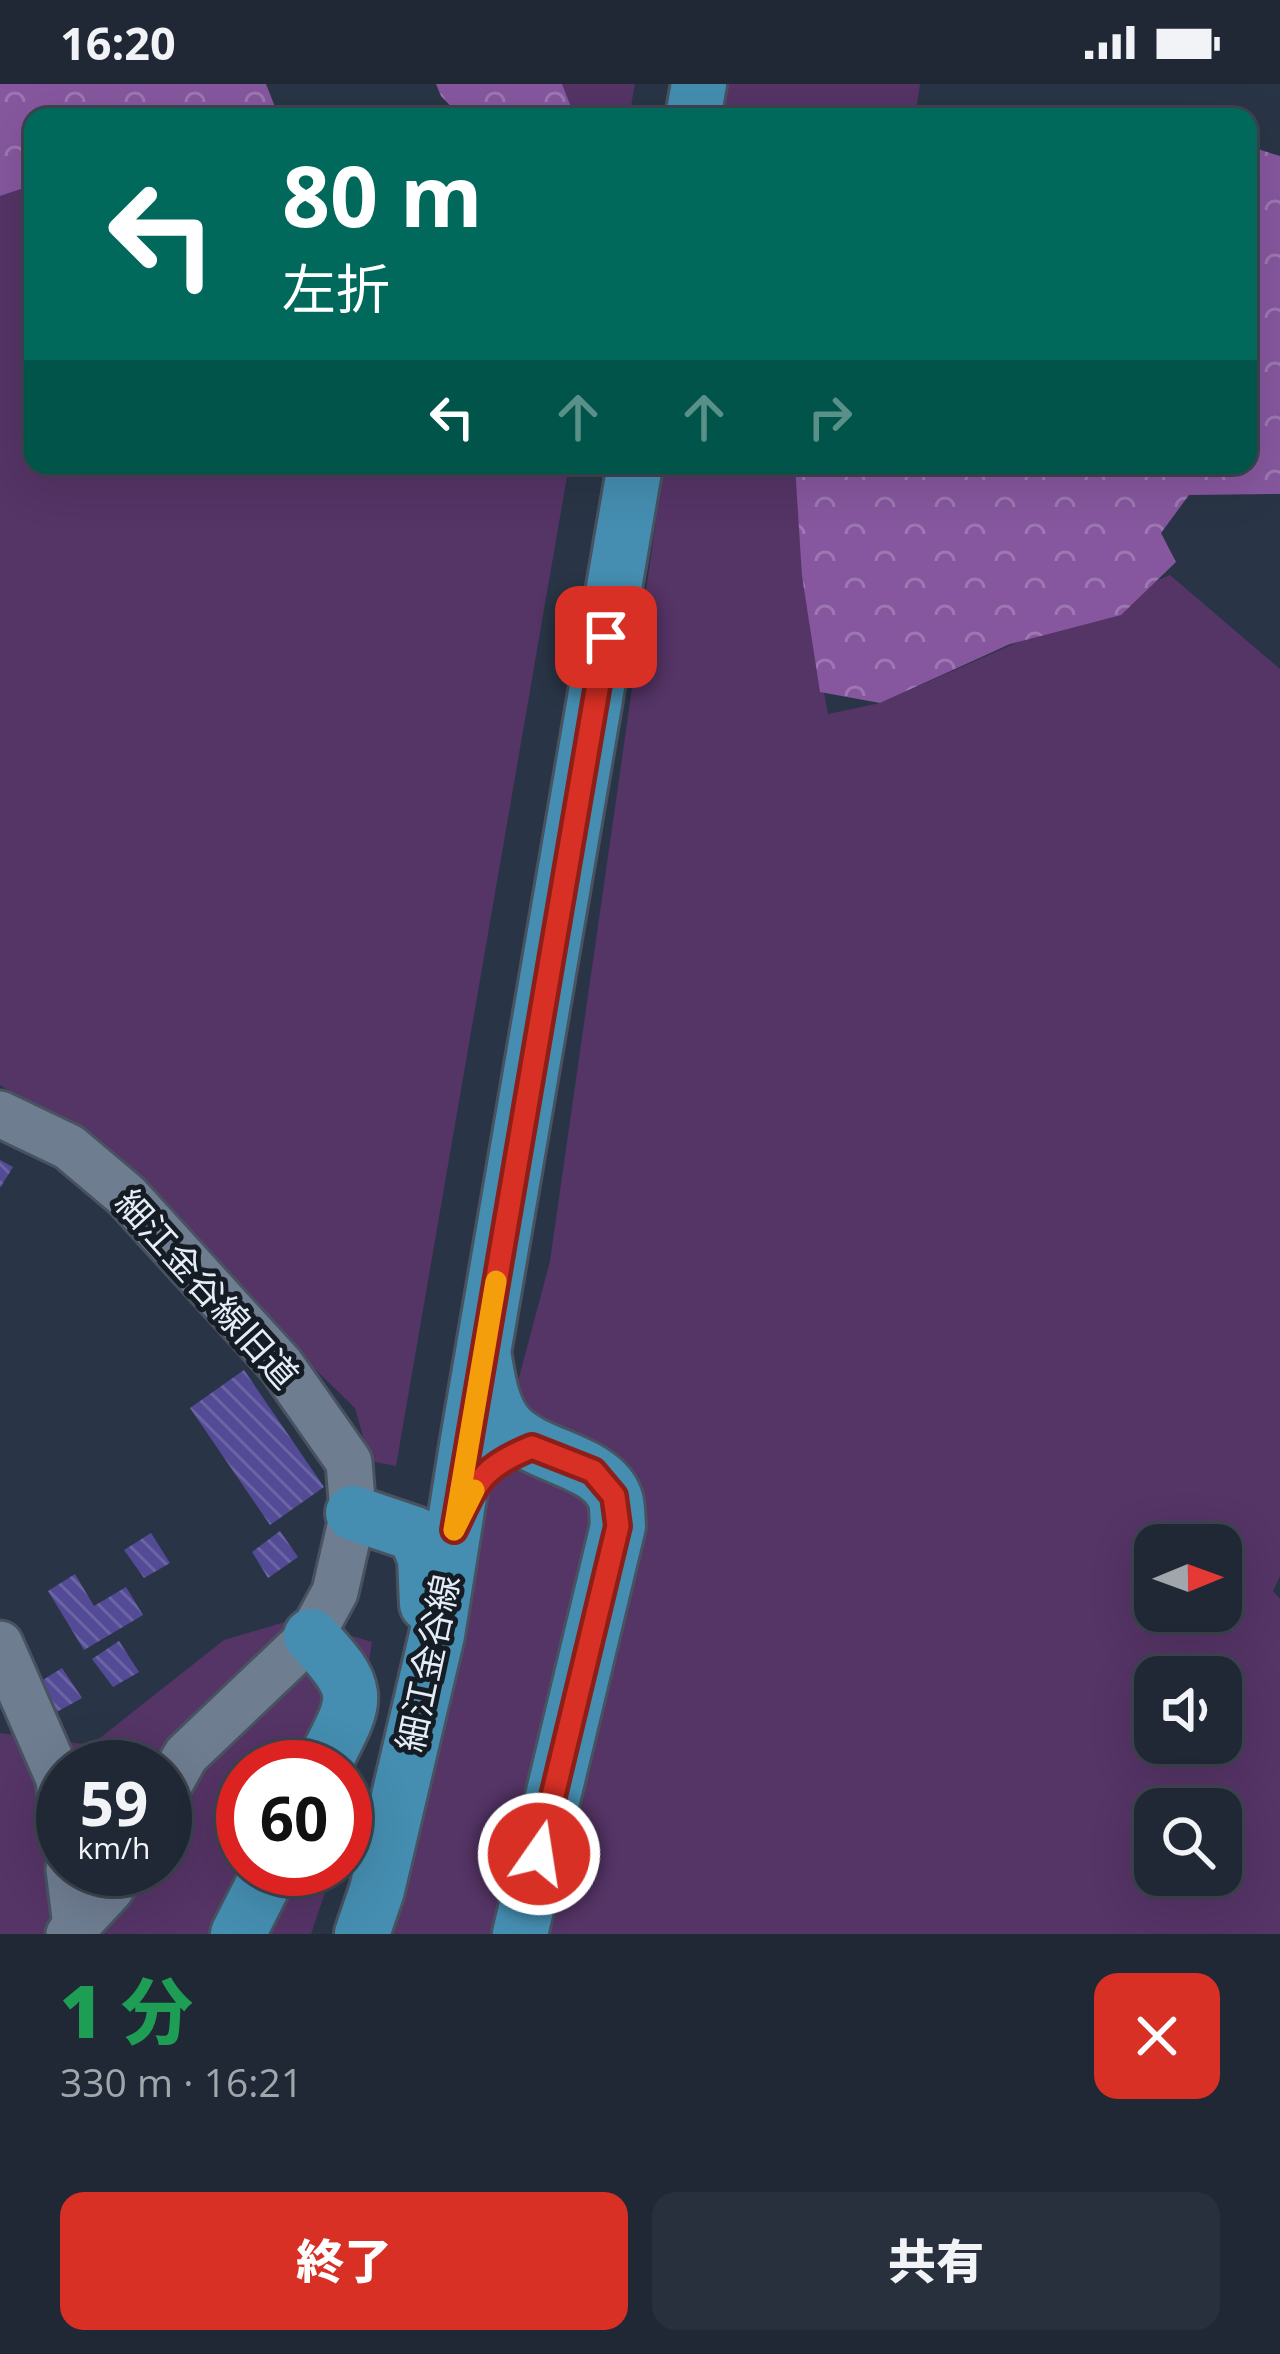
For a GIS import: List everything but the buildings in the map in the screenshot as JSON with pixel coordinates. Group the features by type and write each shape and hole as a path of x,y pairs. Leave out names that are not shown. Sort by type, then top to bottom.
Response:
{"main road":[{"name":"細江金谷線","path":"362,1934 377,1890 437,1635 633,474"},
{"path":"483,1355 491,1394 505,1425 532,1447 593,1471 614,1496 618,1526 520,1934"},
{"path":"353,1513 370,1506 409,1507 432,1492 468,1440"},
{"path":"454,1530 479,1479 499,1460 532,1447"},
{"path":"353,1513 415,1534 425,1558 427,1612 437,1635"},
{"path":"311,1636 352,1688 334,1740"},
{"path":"238,1934 257,1896"}],"street":[{"name":"細江金谷線旧道","path":"0,1114 69,1147 128,1196 280,1365 349,1462 353,1513"},
{"path":"192,1749 311,1636 334,1592 353,1513"},
{"path":"0,1644 41,1740"},
{"path":"70,1896 72,1930"},
{"path":"72,1930 104,1896"}],"shaded area":[{"path":"562,84 635,84 631,108 571,108"},
{"path":"724,84 920,84 916,108 719,108"},
{"path":"24,188 24,474 567,474 396,1466 370,1461 355,1408 58,1120 0,1085 0,196"},
{"path":"663,474 804,474 802,576 828,714 880,703 1170,575 1280,669 1280,1576 1273,1591 1280,1599 1280,1934 371,1934 550,1261"},
{"path":"295,1619 372,1642 357,1740 216,1740 216,1896 324,1896 311,1934 0,1934 0,1733 53,1740 36,1740 36,1896 192,1896 192,1740 97,1740 224,1640"}],"green space":[{"path":"0,84 266,84 275,108 24,108 24,188 0,196"},
{"path":"436,84 562,84 571,108 452,108"},
{"path":"1257,149 1280,156 1280,494 1189,495 1161,533 1176,562 1121,615 1010,644 880,703 820,692 802,576 796,474 1257,474"}],"slow traffic":[{"path":"474,1490 454,1530 496,1281"}],"route":[{"path":"539,1854 618,1526 614,1496 593,1471 532,1447 499,1460 479,1479 454,1530 606,637"}]}
